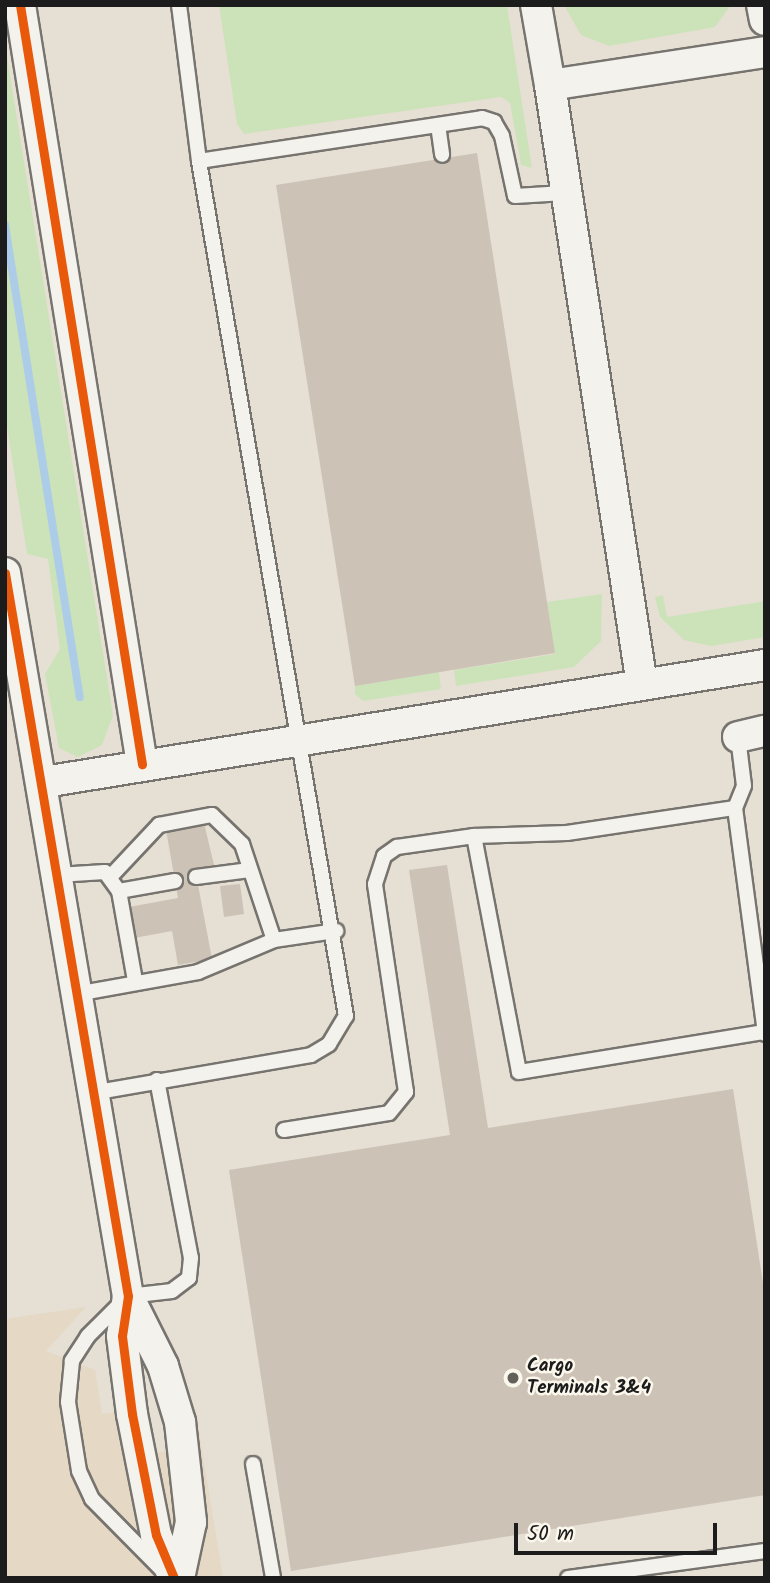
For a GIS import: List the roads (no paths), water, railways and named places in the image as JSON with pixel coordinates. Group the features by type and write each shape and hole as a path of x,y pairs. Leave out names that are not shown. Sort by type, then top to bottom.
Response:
{"street":[{"path":"20,5 142,764"},
{"path":"536,5 642,685"},
{"path":"762,5 765,20"},
{"path":"550,85 765,52"},
{"path":"5,573 14,690 44,782 92,1093 128,1296 163,1366 180,1422 191,1521 179,1578"},
{"path":"44,782 296,737 765,665"},
{"path":"128,1296 122,1336 131,1402 156,1535 172,1578"}],"lane":[{"path":"92,1093 311,1055 329,1044 346,1016 336,931 296,737 198,161 178,5"},
{"path":"198,161 438,125 495,122 515,196 565,193"},
{"path":"438,125 442,155"},
{"path":"474,836 519,1072 765,1033 735,808 744,786 751,734"},
{"path":"284,1130 400,1106 406,1092 377,871 397,847 474,836 567,832 735,808"},
{"path":"57,875 112,875 159,825 212,815 236,835 274,940"},
{"path":"197,877 250,870"},
{"path":"112,875 120,891 135,981"},
{"path":"120,891 175,881"},
{"path":"76,994 135,981 198,972 274,940 336,931"},
{"path":"157,1080 191,1258 189,1278 172,1291 128,1296 72,1361 68,1402 79,1471 92,1499 172,1578"},
{"path":"253,1464 273,1578"},
{"path":"568,1578 765,1551"}],"waterway":[{"path":"5,225 80,697"}],"place":[{"name":"Cargo Terminals 3&4","path":"513,1378"}]}
